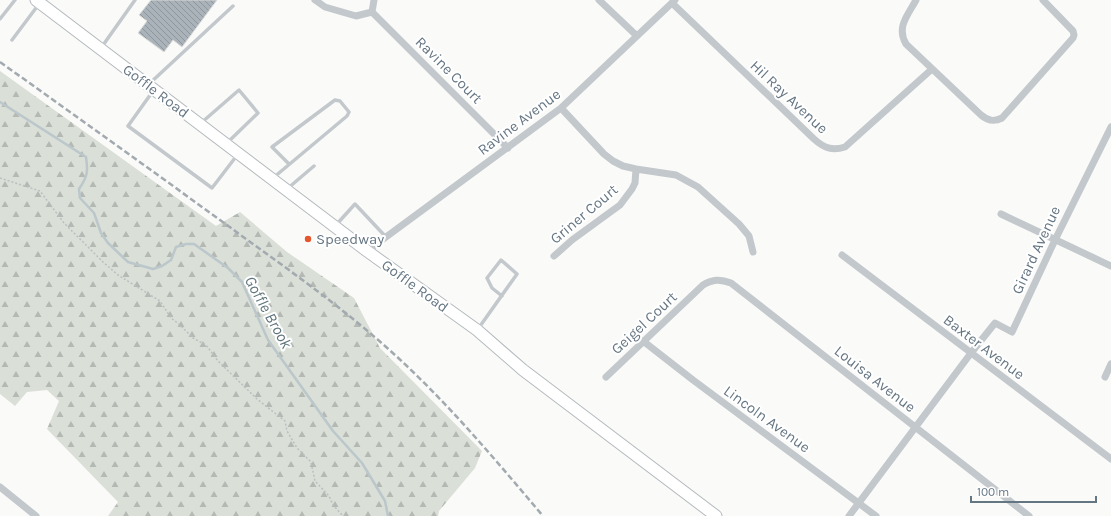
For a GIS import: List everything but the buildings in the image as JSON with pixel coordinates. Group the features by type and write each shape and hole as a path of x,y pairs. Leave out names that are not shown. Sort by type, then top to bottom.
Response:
{"main road":[{"name":"Goffle Road","path":"38,2 367,251 477,330 523,370 716,516"}],"street":[{"path":"315,0 325,7 356,16 372,12 374,0"},
{"path":"600,0 637,36"},
{"path":"916,0 902,25 902,39 986,119 991,121 1002,118 1073,38 1073,31 1043,0"},
{"name":"Ravine Avenue","path":"367,251 561,108 673,2"},
{"name":"Hil Ray Avenue","path":"673,2 821,146 829,150 837,150 845,147 932,69"},
{"name":"Ravine Court","path":"372,12 508,148"},
{"path":"561,108 604,154 613,161 623,166 636,169 676,175 698,187 739,224 749,236 752,252"},
{"name":"Girard Avenue","path":"971,353 995,323 1012,332 1055,240 1111,127"},
{"name":"Griner Court","path":"554,256 572,240 620,204 635,183 636,169"},
{"path":"1001,214 1111,266"},
{"name":"Baxter Avenue","path":"842,255 1111,459"},
{"name":"Louisa Avenue","path":"700,288 709,281 724,280 731,283 1029,516"},
{"name":"Geigel Court","path":"606,377 700,288"},
{"name":"Lincoln Avenue","path":"643,341 692,380 876,516"},
{"path":"849,516 971,353"},
{"path":"1105,377 1111,364"},
{"path":"0,487 36,516"}],"lane":[{"path":"0,19 15,0"},
{"path":"100,49 135,0"},
{"path":"12,40 38,2"},
{"path":"232,6 151,88 128,126 212,188 238,153"},
{"path":"200,124 239,90 258,112 226,144"},
{"path":"272,179 347,116 349,112 340,101 335,100 272,147 289,164"},
{"path":"286,189 314,166"},
{"path":"335,227 355,204 386,237"},
{"path":"477,330 502,296 517,274 501,260 487,278 492,288 502,296"}],"path":[{"path":"0,178 40,191 64,223 103,262 118,275 160,301 171,318 193,338 206,345 218,361 258,399 285,421 287,431 297,448 311,462 315,481 329,496 333,505 343,516"}],"green space":[{"path":"0,71 216,226 240,212 287,252 354,298 380,348 482,451 475,468 439,511 438,516 108,516 118,502 47,429 59,401 47,390 27,392 15,406 0,394"}],"waterway":[{"name":"Goffle Brook","path":"0,102 86,157 87,173 79,189 80,198 94,213 101,233 108,243 128,262 153,269 162,266 171,260 176,247 186,244 194,244 228,268 242,282 268,340 333,431 362,463 385,501 388,516"}],"railway":[{"path":"0,62 283,266 365,329 385,346 447,407 543,516"}],"place":[{"name":"Speedway","path":"308,239"}]}
